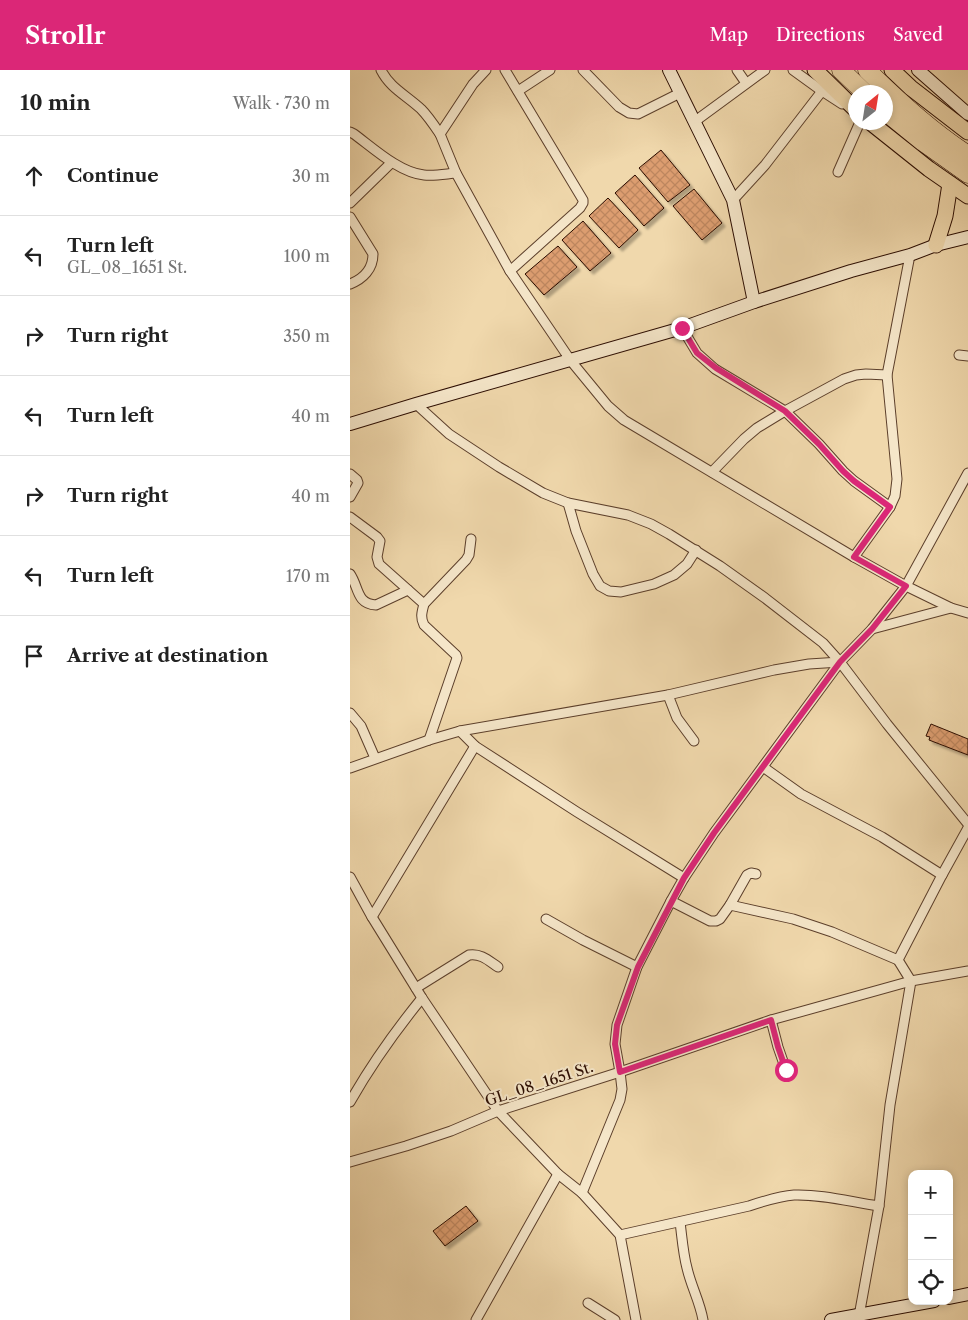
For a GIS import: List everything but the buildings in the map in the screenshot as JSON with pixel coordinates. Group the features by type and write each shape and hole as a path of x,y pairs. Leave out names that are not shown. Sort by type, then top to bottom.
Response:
{"highway":[{"path":"841,70 857,85"},
{"path":"867,70 927,126 968,155"},
{"path":"893,118 968,174"}],"main road":[{"path":"669,70 733,200 754,302"},
{"path":"815,70 848,103"},
{"path":"892,70 968,132"},
{"path":"918,70 968,114"},
{"path":"880,130 968,196"},
{"path":"936,244 946,210 950,184"},
{"path":"350,424 682,328 754,302 851,271 910,255 936,244 968,237"},
{"path":"953,1297 968,1294"},
{"path":"831,1320 914,1305"}],"street":[{"path":"381,70 392,86 423,111 440,134 456,173 510,271 571,361 608,406 624,420 854,557 906,586 952,608 968,613"},
{"path":"440,134 473,84 486,70"},
{"path":"505,70 582,197 583,203 580,208 510,271"},
{"path":"518,91 550,70"},
{"path":"583,70 619,107 629,113 638,114 680,93"},
{"path":"737,70 746,83"},
{"path":"694,122 765,70"},
{"path":"793,70 822,91 848,106"},
{"path":"733,200 765,165 822,91"},
{"path":"838,172 856,130"},
{"path":"350,132 391,163 423,175 456,173"},
{"path":"350,203 391,163"},
{"path":"350,217 373,254 373,259 366,274 360,280 350,284"},
{"path":"854,557 890,507 895,496 897,479 887,375 910,255"},
{"path":"682,328 697,353 716,368 785,411 819,444 843,471 890,507"},
{"path":"712,472 757,428 785,411 844,379 866,374 887,375"},
{"path":"416,404 449,434 543,493 568,503 628,515 651,524 696,550 765,598 823,643 840,662 968,826 898,960"},
{"path":"582,1193 620,1100 622,1090 615,1044 617,1025 638,967 671,901 714,833 840,662 872,629 906,586 968,473"},
{"path":"350,474 358,483 350,497"},
{"path":"568,503 576,531 593,574 600,586 609,592 621,592 654,584 674,575 687,564 696,550"},
{"path":"350,516 380,541 377,560 379,564 424,604"},
{"path":"429,740 457,658 424,625 421,618 424,604 466,560 471,540"},
{"path":"350,574 361,599 370,605 376,605 408,590"},
{"path":"872,629 952,608"},
{"path":"350,768 429,740 460,732 668,695 774,670 810,664 840,662"},
{"path":"668,695 677,718 694,741"},
{"path":"350,713 361,726 375,758"},
{"path":"460,732 475,746 684,878"},
{"path":"372,917 475,746"},
{"path":"763,767 802,794 882,838 942,875"},
{"path":"671,901 710,920 716,921 720,919 730,905 747,875 751,873 756,874"},
{"path":"350,877 372,917 422,998 498,1111 558,1174 582,1193 620,1235 636,1320"},
{"path":"730,905 793,918 832,932 898,960 911,981 890,1105 879,1206 859,1316"},
{"path":"546,919 583,940 638,967"},
{"path":"416,988 469,955 480,955 498,967"},
{"name":"GL_08_1651 St.","path":"350,1162 451,1131 498,1111 620,1072 771,1020 911,981 968,971"},
{"path":"350,1102 363,1079 399,1026 422,998"},
{"path":"771,1020 786,1070"},
{"path":"476,1320 558,1174"},
{"path":"620,1235 749,1206 769,1199 793,1195 814,1195 879,1206"},
{"path":"680,1222 687,1270 701,1306 703,1320"},
{"path":"588,1303 615,1320"}],"route":[{"path":"682,328 697,353 716,368 785,411 819,444 843,471 890,507 854,557 906,586 872,629 840,662 714,833 684,878 638,967 617,1025 615,1044 620,1072 771,1020 786,1070"}]}
